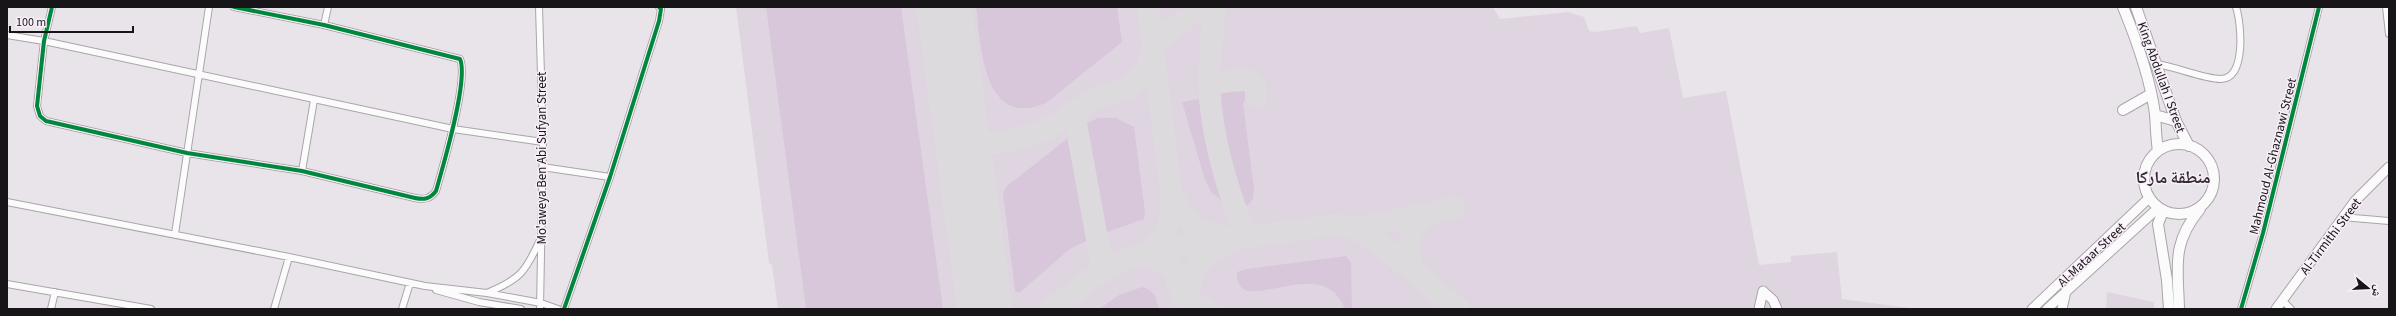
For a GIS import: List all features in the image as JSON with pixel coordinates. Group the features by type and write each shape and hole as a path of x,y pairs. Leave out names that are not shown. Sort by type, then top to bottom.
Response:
{"main road":[{"name":"King Abdullah I Street","path":"2123,7 2140,51 2151,94 2155,114 2158,151"},
{"name":"King Abdullah I Street","path":"2136,7 2176,121 2189,146"},
{"path":"2123,110 2151,94"},
{"path":"2155,114 2176,121"},
{"path":"2179,309 2179,248 2187,225 2202,206 2212,191 2214,172 2205,155 2189,146 2173,145 2158,151 2150,161 2145,173 2145,186 2149,198 2160,209 2179,215 2191,212 2202,206"},
{"path":"2160,209 2158,224 2167,280 2169,309"}],"street":[{"path":"52,7 44,41 37,106 40,116 57,125 187,153 302,171 426,199 436,191 453,129 462,74 460,58 324,25 234,7"},
{"path":"175,234 209,7"},
{"path":"324,25 328,7"},
{"name":"Mo'aweya Ben Abi Sufyan Street","path":"539,7 543,142 540,306"},
{"path":"564,309 610,177 659,21 661,9 659,7"},
{"path":"2157,64 2174,66 2212,78 2222,79 2228,76 2236,64 2241,49 2242,37 2236,7"},
{"name":"Mahmoud Al-Ghaznawi Street","path":"2241,309 2263,233 2319,7"},
{"path":"2386,7 2389,34"},
{"path":"7,35 44,41 453,129 543,142"},
{"path":"302,171 314,100"},
{"name":"Al-Tirmithi Street","path":"2276,309 2342,217 2377,177 2389,166"},
{"path":"542,167 610,177"},
{"name":"Al-Mataar Street","path":"2032,309 2149,198"},
{"path":"7,202 289,256 425,286 487,293 553,309"},
{"name":"Al-Mataar Street","path":"2046,309 2067,288 2160,209"},
{"path":"2342,217 2389,221"},
{"path":"487,293 504,286 522,273 542,237"},
{"path":"274,309 289,256"},
{"path":"402,309 410,283"},
{"path":"7,284 151,309"},
{"path":"425,286 447,294 503,308 521,309"},
{"name":"Al-Mataar Street","path":"2062,309 2067,288"},
{"path":"1759,309 1763,291 1773,300 1777,309"},
{"path":"51,309 55,292"},
{"path":"2282,301 2291,309"}],"shaded area":[{"path":"736,7 1493,7 1500,19 1568,12 1584,17 1589,31 1595,32 1637,26 1640,33 1669,28 1683,98 1726,91 1759,265 1791,262 1791,256 1837,252 1842,299 1917,309 778,309 772,265 769,263"},
{"path":"766,7 901,7 943,309 806,309"},
{"path":"976,7 1117,7 1122,42 1046,103 1025,108 1009,105 997,95 989,80 980,42"},
{"path":"1244,89 1246,98 1243,104 1254,189 1253,199 1248,205 1234,204 1223,183 1215,153 1209,107 1209,96"},
{"path":"1199,99 1215,175 1224,202 1211,192 1205,180 1182,102"},
{"path":"1098,118 1116,118 1134,127 1145,212 1144,219 1096,236 1070,249 1019,293 1015,291 1003,193 1007,186 1087,123"},
{"path":"1346,256 1351,263 1352,309 1345,309 1337,295 1327,287 1315,284 1302,284 1261,291 1247,291 1240,286 1237,278 1237,272 1247,269"},
{"path":"1142,287 1150,290 1154,295 1159,309 1099,309 1119,295"},
{"path":"2107,292 2154,302 2154,309 2106,309"}],"taxiway":[{"path":"1148,7 1173,206"},
{"path":"963,147 1008,141 1041,132 1092,101 1129,88 1144,73 1150,60 1153,44 1201,7"},
{"path":"1215,7 1210,70 1210,96 1213,125 1224,174 1246,238"},
{"path":"1210,84 1240,80 1251,81 1255,84 1256,96"},
{"path":"1074,113 1103,271"},
{"path":"1171,192 1182,213 1196,227 1204,232 1214,235 1237,239 1223,245 1200,261 1184,301 1172,267 1146,254 1155,247 1166,234 1170,220 1171,192"},
{"path":"1356,228 1454,208"},
{"path":"1412,270 1409,252 1410,237 1417,225 1432,213"},
{"path":"1052,309 1089,280 1124,260 1176,247 1333,225 1356,228 1380,244 1459,309"},
{"path":"1186,295 1194,305 1206,309"}],"runway":[{"path":"944,7 985,309"}],"cycle path":[{"path":"52,7 44,41 37,106 40,116 46,121 187,153 302,171 415,198 427,198 434,194 454,124 461,85 462,70 460,59 324,25 234,7"},
{"path":"564,309 610,177 659,21 661,9 659,7"},
{"path":"2241,309 2263,233 2319,7"}],"district":[{"name":"منطقة ماركا","path":"2173,177"}]}
